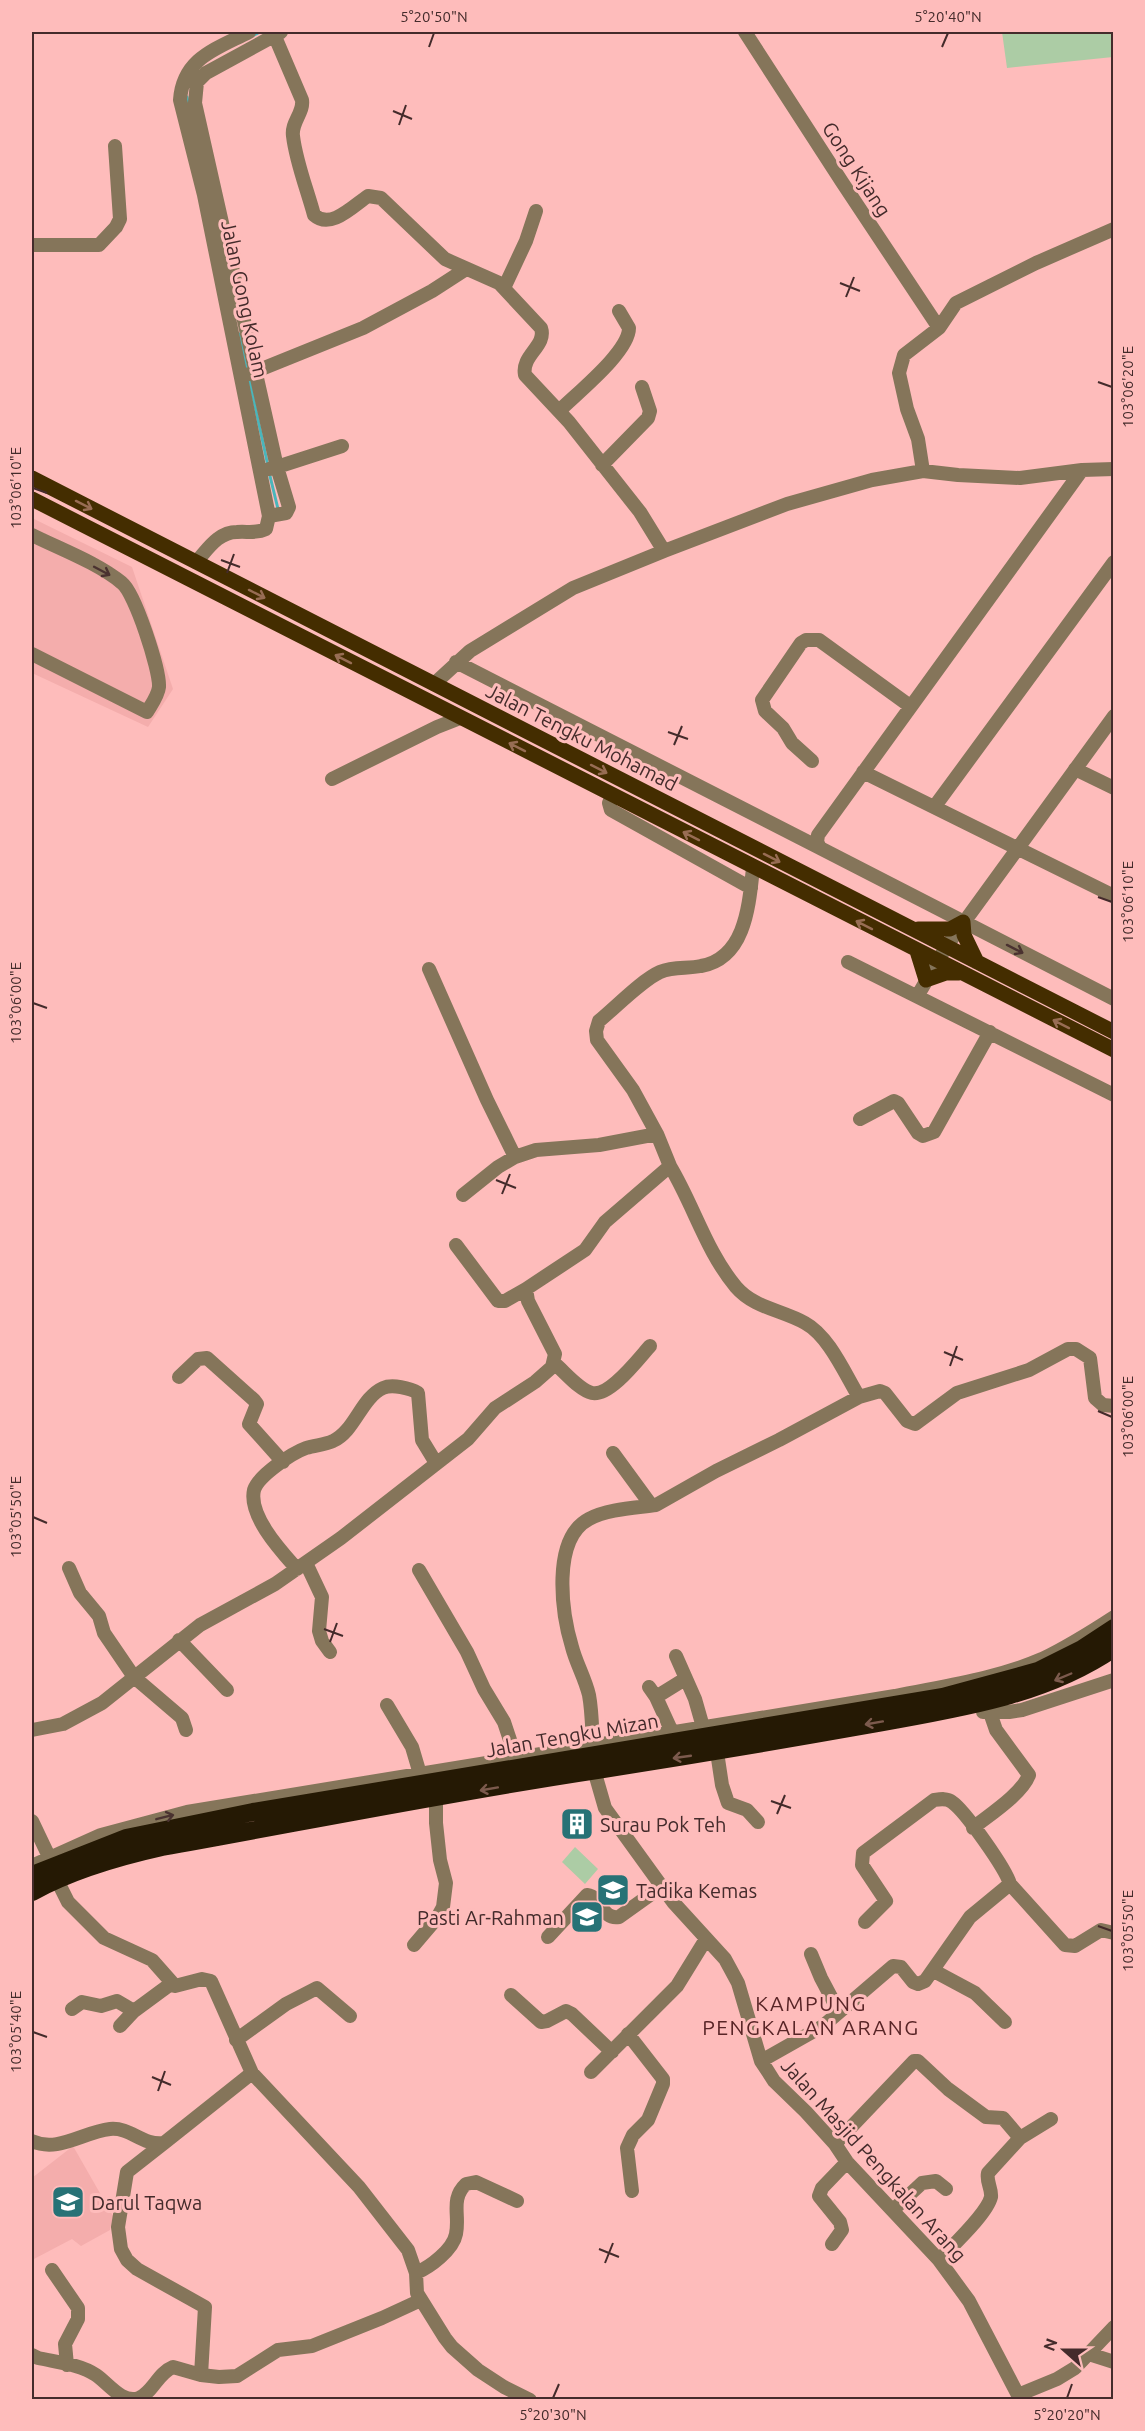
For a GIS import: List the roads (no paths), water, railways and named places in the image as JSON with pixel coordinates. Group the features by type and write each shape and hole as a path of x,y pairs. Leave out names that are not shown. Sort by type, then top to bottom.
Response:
{"highway":[{"name":"Jalan Tengku Mizan","path":"32,1875 126,1838 253,1812 943,1697 1038,1671 1082,1649 1113,1628"},
{"name":"Jalan Tengku Mizan","path":"32,1893 53,1867 594,1770 717,1752 959,1708 988,1707 1063,1677 1094,1662 1113,1648"}],"main road":[{"path":"34,479 47,497 62,504 60,514"},
{"name":"Jalan Tengku Mohamad","path":"34,479 1113,1032"},
{"name":"Jalan Tengku Mohamad","path":"32,499 936,962 1113,1050"},
{"path":"912,929 950,929 963,922 964,935 977,963"},
{"path":"916,951 926,980 946,973 959,973"}],"street":[{"path":"196,562 219,537 229,533 266,530 275,515 269,469 192,121 180,100 181,84 186,73 198,60 249,32"},
{"name":"Gong Kijang","path":"745,32 939,328"},
{"path":"192,121 198,82 206,73 275,33 302,100 302,110 295,121 293,136 314,215 319,219 332,220 368,196 375,195 381,198 445,259 465,269 488,276 504,288 541,328 542,337 524,364 525,375 559,411 640,512 664,551"},
{"path":"32,245 99,245 116,227 120,219 115,146"},
{"path":"504,288 526,242 536,211"},
{"path":"924,471 918,439 904,397 900,365 904,355 939,328 956,303 1036,263 1113,229"},
{"path":"248,375 363,328 432,291 465,269"},
{"path":"559,411 612,358 626,339 629,328 619,311"},
{"path":"602,465 648,418 650,411 642,387"},
{"path":"269,469 342,446"},
{"path":"269,469 289,507 286,513 275,515"},
{"path":"434,684 470,651 573,588 787,504 872,480 924,471 1020,478 1082,470 1113,469"},
{"path":"820,848 817,842 818,835 1082,470"},
{"path":"32,535 115,578 131,594 158,677 158,692 147,712 32,654"},
{"path":"935,806 1113,562"},
{"path":"812,761 792,743 783,728 765,711 762,700 801,643 806,640 819,640 910,706"},
{"path":"456,663 1113,999"},
{"path":"918,995 946,946 1113,716"},
{"path":"332,779 460,718"},
{"path":"1075,769 1113,788"},
{"path":"863,772 1113,896"},
{"path":"612,796 609,803 611,810 751,888"},
{"path":"753,868 746,921 737,941 723,956 701,966 676,967 657,974 600,1021 596,1031 597,1040 633,1090 657,1134 670,1166 686,1192 705,1239 717,1261 738,1289 756,1304 806,1323 824,1338 859,1397"},
{"path":"848,962 918,995 1113,1095"},
{"path":"429,969 515,1157"},
{"path":"860,1119 894,1101 898,1103 918,1133 923,1136 934,1132 990,1032"},
{"path":"463,1195 490,1172 515,1157 546,1149 599,1145 657,1134"},
{"path":"456,1245 498,1301 505,1301 585,1250 605,1222 670,1166"},
{"path":"32,1730 71,1721 102,1703 200,1625 275,1584 341,1538 468,1439 495,1408 535,1382 554,1363 555,1354 528,1301 526,1289"},
{"path":"554,1363 581,1387 591,1393 599,1393 610,1388 650,1346"},
{"path":"593,1745 589,1696 570,1640 562,1590 563,1563 576,1531 590,1518 665,1501 716,1471 859,1397 880,1391 885,1393 907,1421 915,1424 957,1393 1029,1370 1068,1349 1076,1349 1090,1358 1095,1398 1103,1405 1113,1406"},
{"path":"179,1377 198,1359 207,1358 257,1404 249,1424 283,1462"},
{"path":"330,1652 322,1641 319,1631 322,1597 301,1566 261,1522 254,1494 258,1482 267,1472 304,1448 335,1440 344,1434 379,1390 390,1387 413,1390 418,1393 422,1440 436,1463"},
{"path":"613,1453 651,1505"},
{"path":"69,1568 80,1593 99,1616 104,1633 134,1677 182,1718 186,1730"},
{"path":"418,1570 467,1652 484,1689 504,1722 516,1758"},
{"path":"32,1866 53,1867 100,1835 187,1812 895,1696 1004,1672 1043,1658 1113,1617"},
{"path":"179,1640 227,1690"},
{"path":"676,1656 695,1698 703,1727"},
{"path":"672,1732 652,1692 685,1678"},
{"path":"973,1828 1014,1794 1027,1781 1029,1775 996,1730 988,1707 1022,1710 1113,1680"},
{"path":"387,1705 412,1747 420,1774"},
{"path":"717,1752 722,1785 728,1803 747,1810 758,1822"},
{"name":"Jalan Masjid Pengkalan Arang","path":"594,1770 605,1808 662,1887 725,1959 738,1983 761,2061 774,2081 806,2112 835,2144 847,2162 939,2260 969,2301 1016,2397"},
{"path":"414,1945 437,1918 443,1907 446,1883 440,1860 436,1798"},
{"path":"864,1922 886,1901 862,1865 863,1853 934,1800 951,1801 1004,1868 1010,1884 1065,1945 1075,1946 1101,1930 1113,1933"},
{"path":"32,1821 68,1902 104,1938 152,1960 172,1983 179,1986 202,1979 211,1981 252,2073 359,2187 408,2250 416,2273 417,2293 445,2338 469,2363 504,2387 530,2400"},
{"path":"761,2061 823,2026 893,1966 901,1967 913,1982 918,1984 925,1981 970,1917 1010,1884"},
{"path":"548,1936 587,1895 595,1898 608,1916 613,1918 619,1917 662,1887"},
{"path":"591,2072 677,1986 706,1939"},
{"path":"811,1954 820,1978 839,2012"},
{"path":"934,1971 975,1993 1005,2022"},
{"path":"120,2026 134,2011 172,1983"},
{"path":"236,2040 286,2004 318,1988 350,2016"},
{"path":"511,1995 541,2022 566,2011 572,2014 612,2052"},
{"path":"72,2009 82,2002 101,2006 117,2001 134,2011"},
{"path":"628,2034 663,2079 648,2120 633,2134 627,2148 632,2191"},
{"path":"835,2144 914,2061 918,2061 948,2089 986,2117 1003,2118 1020,2138"},
{"path":"201,2376 205,2307 137,2269 121,2249 118,2227 127,2172 252,2073"},
{"path":"939,2260 973,2224 990,2201 988,2173 1020,2138 1051,2119"},
{"path":"32,2141 51,2146 112,2129 131,2134 147,2143 164,2143"},
{"path":"832,2244 842,2230 840,2222 819,2196 822,2188 847,2162"},
{"path":"893,2210 922,2183 936,2181 946,2188"},
{"path":"416,2273 431,2265 453,2242 457,2229 457,2198 466,2184 476,2182 517,2201"},
{"path":"52,2270 78,2308 79,2313 65,2344 67,2365"},
{"path":"34,2359 67,2365 96,2374 128,2399 137,2399 166,2370 172,2367 201,2376 237,2376 278,2350 312,2346 421,2300"},
{"path":"1016,2397 1057,2379 1075,2368 1113,2327"},
{"path":"1089,2354 1113,2362"}],"waterway":[{"path":"252,36 260,32"},
{"path":"187,97 190,111"},
{"path":"239,334 247,372"},
{"path":"249,378 268,466"},
{"path":"269,472 278,509"}],"place":[{"name":"Surau Pok Teh","path":"577,1824"},
{"name":"Tadika Kemas","path":"613,1890"},
{"name":"Pasti Ar-Rahman","path":"587,1917"},
{"name":"Darul Taqwa","path":"68,2202"}],"district":[{"name":"KAMPUNG PENGKALAN ARANG","path":"811,2015"}]}
